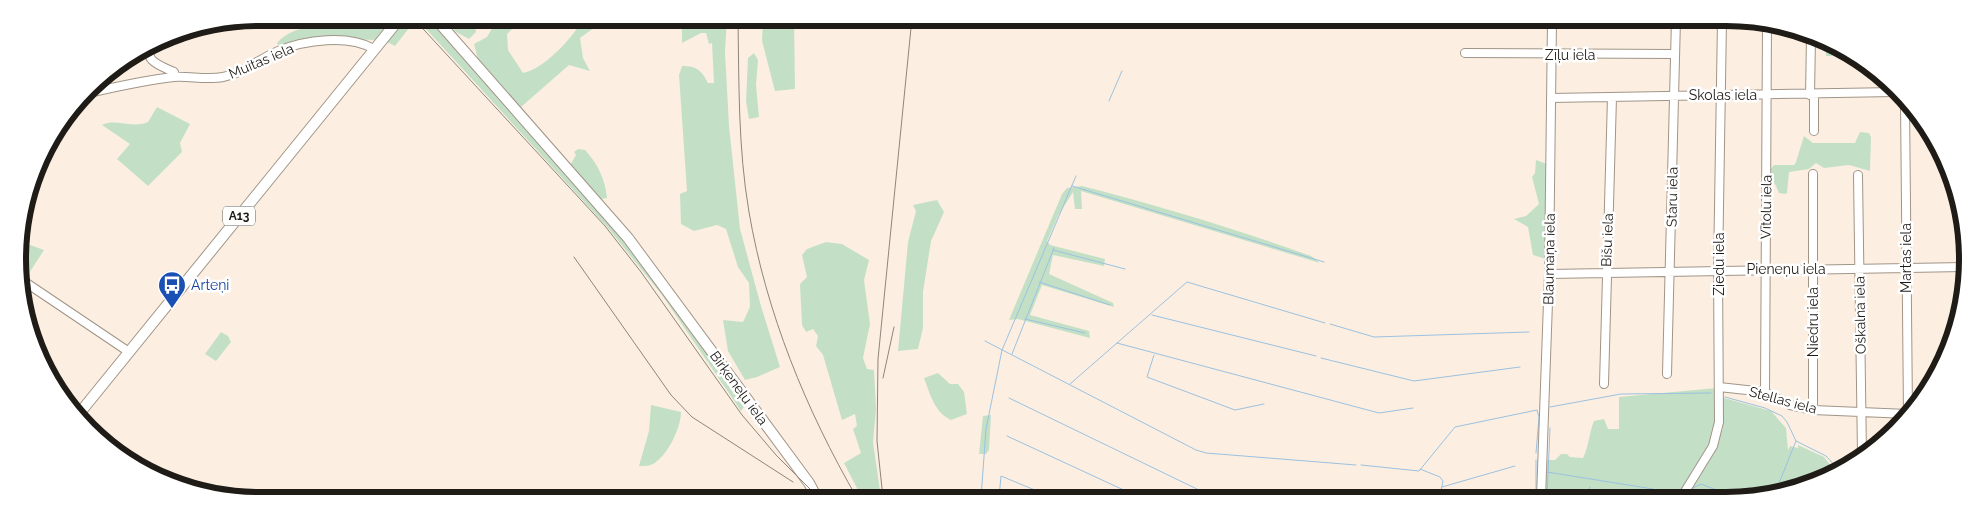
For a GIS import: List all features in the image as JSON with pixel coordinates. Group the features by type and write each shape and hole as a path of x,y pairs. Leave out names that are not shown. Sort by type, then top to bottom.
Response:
{"main road":[{"name":"A13","path":"82,410 393,26"},
{"name":"Birķeneļu iela","path":"442,26 628,238 814,492"}],"street":[{"name":"Blaumaņa iela","path":"1541,492 1549,274 1552,26"},
{"name":"Staru iela","path":"1666,374 1676,26"},
{"name":"Ziedu iela","path":"1684,492 1717,436 1719,422 1718,270 1722,26"},
{"name":"Vītolu iela","path":"1765,392 1767,30"},
{"name":"Muitas iela","path":"97,91 175,77 221,78 236,74 277,51 312,43 350,41 365,44 374,49"},
{"path":"1811,43 1814,131"},
{"name":"Zīļu iela","path":"1465,53 1552,55 1675,54"},
{"path":"149,54 153,62 174,72 175,77"},
{"name":"Skolas iela","path":"1551,98 1889,92"},
{"name":"Bišu iela","path":"1604,384 1612,97"},
{"name":"Martas iela","path":"1905,110 1908,404"},
{"name":"Niedru iela","path":"1813,174 1813,410"},
{"name":"Oškalna iela","path":"1858,175 1862,448"},
{"name":"Pieneņu iela","path":"1549,274 1670,270 1958,267"},
{"path":"28,284 129,352"},
{"name":"Stellas iela","path":"1719,387 1765,392 1790,405 1813,410 1900,414"}],"green space":[{"path":"315,26 388,26 376,40 326,38 279,46 277,43 294,31"},
{"path":"399,26 411,26 395,46 387,42"},
{"path":"423,26 438,26 656,279 745,405 741,411 662,295 608,228"},
{"path":"451,26 475,26 476,32 469,39 456,32"},
{"path":"493,26 516,26 507,34 508,50 523,73 531,71 548,60 578,26 596,26 580,38 583,58 590,71 569,65 521,107 478,59 474,44 487,37"},
{"path":"682,26 727,26 725,52 729,126 740,229 780,367 745,380 728,351 723,320 743,322 750,307 749,283 738,267 726,229 717,225 694,231 681,224 680,194 687,191 679,75 682,66 695,68 701,72 708,83 714,83 712,43 709,44 706,33 701,33 682,43"},
{"path":"763,26 794,26 795,89 775,91 762,41"},
{"path":"1826,49 1840,56 1826,56"},
{"path":"754,53 758,60 756,85 759,117 749,119 746,101 748,58"},
{"path":"157,107 190,124 180,143 182,152 148,186 117,159 130,144 102,125 107,123 142,124 148,122"},
{"path":"1860,132 1869,133 1871,137 1870,171 1849,165 1824,168 1816,163 1809,169 1789,172 1787,193 1785,194 1779,193 1775,184 1771,181 1771,169 1774,165 1794,165 1804,136 1813,143 1855,143"},
{"path":"578,149 585,150 597,166 605,184 607,198 601,199 569,167 576,155 574,152"},
{"path":"1536,160 1547,164 1546,259 1533,255 1528,227 1514,219 1526,216 1539,204 1532,177 1535,173"},
{"path":"1082,186 1226,227 1311,256 1320,263 1081,191 1082,209 1075,209 1073,192 1058,216 1047,241 1050,245 1105,259 1104,266 1053,255 1049,274 1113,303 1114,307 1042,285 1030,315 1089,331 1090,338 1018,319 1009,320 1062,194 1067,188"},
{"path":"937,200 944,212 931,241 923,292 923,328 918,349 898,351 908,242 916,211 913,205"},
{"path":"826,242 842,244 869,260 864,280 870,324 863,358 867,369 874,370 876,409 873,442 880,492 859,492 844,463 861,453 853,429 857,426 855,414 842,420 823,355 816,346 818,336 813,329 806,332 802,325 800,284 807,277 802,255 807,249"},
{"path":"27,244 44,250 27,276"},
{"path":"221,332 228,336 231,342 216,361 205,354"},
{"path":"938,373 950,384 958,384 964,392 967,414 951,420 945,417 937,408 924,378"},
{"path":"1717,388 1715,428 1708,450 1681,492 1544,492 1545,460 1555,460 1561,454 1583,458 1594,421 1604,419 1608,429 1619,429 1619,397"},
{"path":"1724,398 1771,411 1786,428 1788,450 1790,446 1798,448 1798,445 1824,457 1831,467 1786,484 1756,490 1687,492 1714,451 1723,428 1721,400"},
{"path":"651,405 681,412 679,425 674,439 666,452 655,463 639,466 649,431"},
{"path":"991,415 989,450 986,454 979,454 983,416"}],"waterway":[{"path":"1109,101 1122,71"},
{"path":"981,492 986,429 1002,350 1076,176"},
{"path":"1072,186 1324,262"},
{"path":"1012,354 1054,248"},
{"path":"1053,250 1125,269"},
{"path":"1039,282 1110,305"},
{"path":"1070,384 1187,282 1325,323"},
{"path":"1152,315 1316,356"},
{"path":"1025,319 1085,333"},
{"path":"1330,324 1374,337 1529,332"},
{"path":"985,341 1196,450 1206,453 1356,465"},
{"path":"1117,343 1379,413 1413,408"},
{"path":"1154,355 1147,377 1235,410 1264,404"},
{"path":"1321,358 1414,381 1520,367"},
{"path":"1550,407 1621,394 1711,393"},
{"path":"1725,397 1765,408 1782,416 1796,441 1826,456 1834,465"},
{"path":"1009,398 1199,490 1224,492"},
{"path":"1361,465 1419,471 1455,427 1537,410 1539,417 1536,453"},
{"path":"1547,492 1550,428"},
{"path":"1007,436 1128,492"},
{"path":"1778,486 1796,441"},
{"path":"1536,460 1536,492"},
{"path":"1442,487 1515,466"},
{"path":"1420,469 1440,477 1443,481 1441,491"},
{"path":"1547,472 1653,489"},
{"path":"1000,492 1001,476 1040,492"},
{"path":"1690,492 1693,488 1701,484 1722,492"},
{"path":"1587,492 1590,487"}],"railway":[{"path":"420,26 605,226 641,272 742,415 776,455 813,492"},
{"path":"738,26 743,164 745,188 756,249 777,323 790,360 821,430 854,492"},
{"path":"882,492 877,441 878,359 911,26"},
{"path":"574,257 671,395 692,417 793,482"},
{"path":"883,378 894,327"}],"place":[{"name":"Arteņi","path":"172,309"}]}
